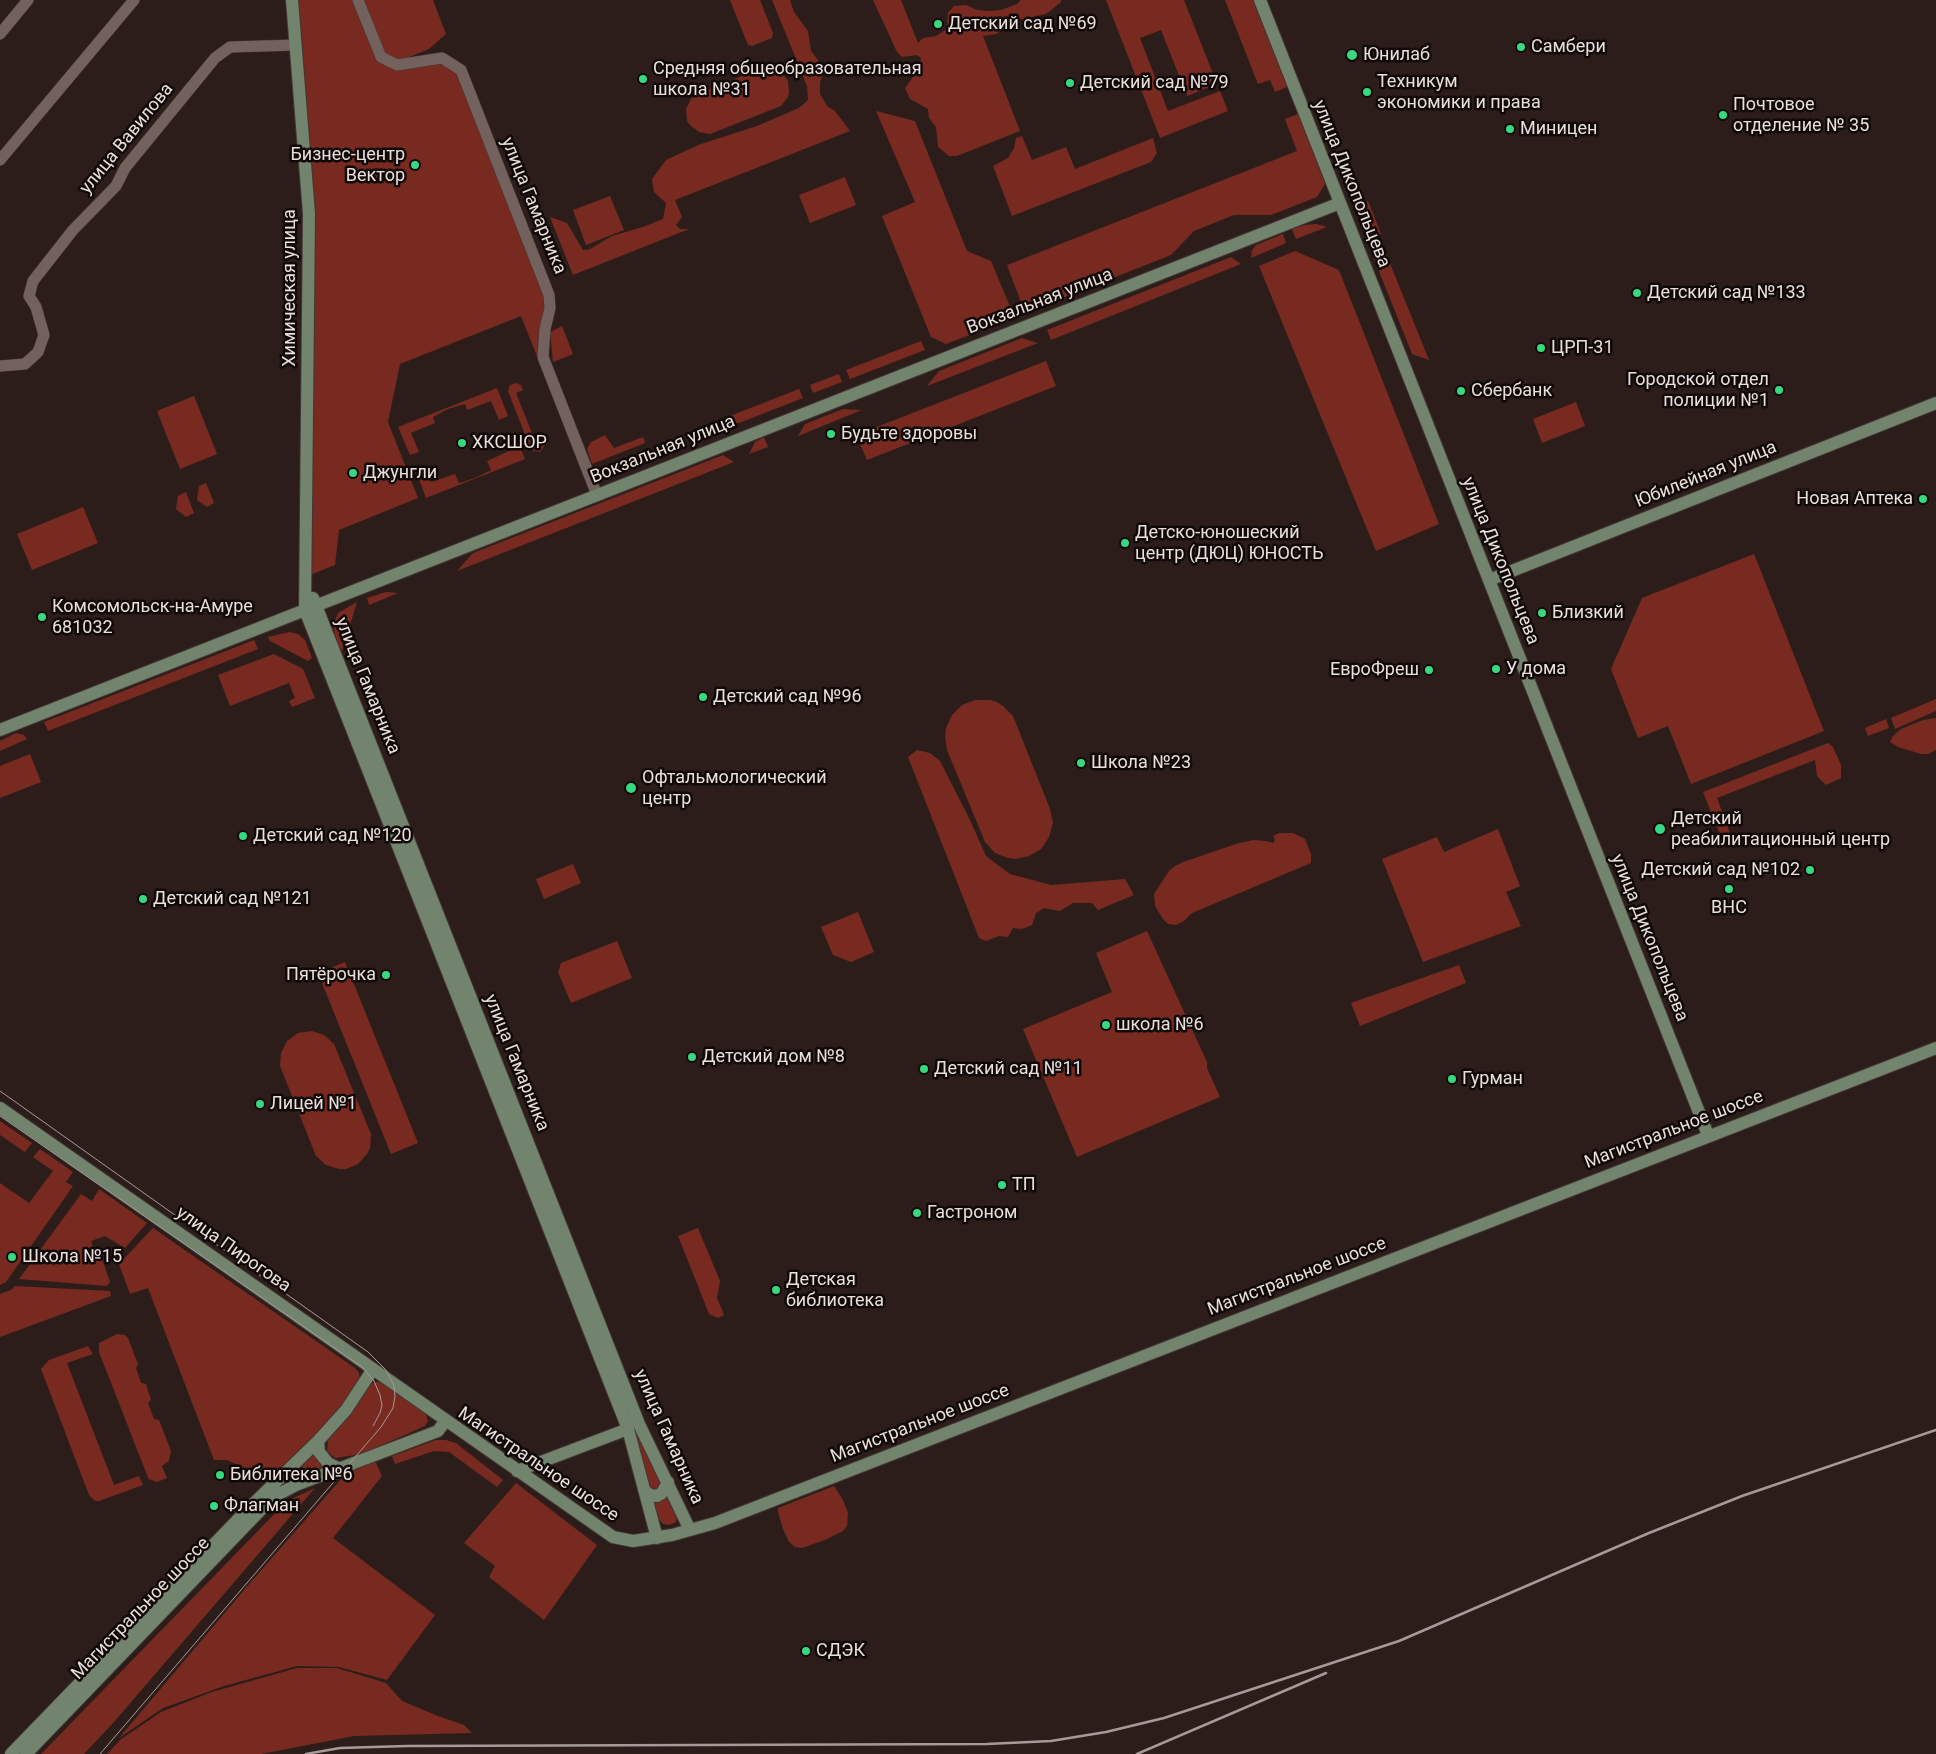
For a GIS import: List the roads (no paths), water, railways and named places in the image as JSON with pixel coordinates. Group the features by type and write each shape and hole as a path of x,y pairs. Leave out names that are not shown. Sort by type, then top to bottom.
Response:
{"main road":[{"name":"Химическая улица","path":"292,0 309,214 305,577 310,608"},
{"name":"улица Дикопольцева","path":"1260,0 1708,1135"},
{"name":"Вокзальная улица","path":"0,730 1340,203"},
{"name":"Юбилейная улица","path":"1489,580 1936,403"},
{"name":"улица Гамарника","path":"310,608 628,1428 657,1538"},
{"name":"улица Гамарника","path":"310,608 639,1424 690,1530"},
{"name":"Магистральное шоссе","path":"26,1754 273,1498 296,1485 438,1431 446,1420 614,1537 633,1541 657,1538 690,1530 715,1523 1708,1135 1936,1048"},
{"name":"улица Пирогова","path":"0,1108 446,1420"},
{"name":"Магистральное шоссе","path":"11,1754 252,1504 318,1441 346,1410 373,1369"},
{"path":"517,1471 628,1428"},
{"path":"318,1441 320,1452 328,1463 338,1468"},
{"path":"644,1490 650,1495 657,1496 662,1493 668,1482"}],"street":[{"path":"0,34 28,0"},
{"path":"0,160 134,0"},
{"name":"улица Гамарника","path":"358,0 381,57 397,65 442,58 460,70 550,295 543,357 597,495"},
{"name":"улица Вавилова","path":"0,366 25,364 38,352 44,335 36,307 29,296 33,281 73,230 116,186 124,168 215,58 230,47 296,45"}],"tram line":[{"path":"0,1091 368,1352 386,1370 394,1386 393,1408 381,1427 100,1754"},
{"path":"0,1116 362,1367 374,1381 382,1405 373,1426"}],"railway":[{"path":"306,1754 340,1748 407,1746 987,1744 1051,1741 1106,1732 1164,1718 1399,1641 1649,1533 1742,1496 1936,1430"},
{"path":"1137,1754 1326,1673"}],"place":[{"name":"Детский сад №69","path":"938,24"},
{"name":"Самбери","path":"1521,47"},
{"name":"Юнилаб","path":"1352,55"},
{"name":"Средняя общеобразовательная школа №31","path":"643,79"},
{"name":"Детский сад №79","path":"1070,83"},
{"name":"Техникум экономики и права","path":"1367,92"},
{"name":"Почтовое отделение № 35","path":"1723,115"},
{"name":"Миницен","path":"1510,129"},
{"name":"Бизнес-центр Вектор","path":"415,165"},
{"name":"Детский сад №133","path":"1637,293"},
{"name":"ЦРП-31","path":"1541,348"},
{"name":"Городской отдел полиции №1","path":"1779,390"},
{"name":"Сбербанк","path":"1461,391"},
{"name":"Будьте здоровы","path":"831,434"},
{"name":"ХКСШОР","path":"462,443"},
{"name":"Джунгли","path":"353,473"},
{"name":"Новая Аптека","path":"1923,499"},
{"name":"Детско-юношеский центр (ДЮЦ) ЮНОСТЬ","path":"1125,543"},
{"name":"Близкий","path":"1542,613"},
{"name":"Комсомольск-на-Амуре 681032","path":"42,617"},
{"name":"У дома","path":"1496,669"},
{"name":"ЕвроФреш","path":"1429,670"},
{"name":"Детский сад №96","path":"703,697"},
{"name":"Школа №23","path":"1081,763"},
{"name":"Офтальмологический центр","path":"631,788"},
{"name":"Детский реабилитационный центр","path":"1660,829"},
{"name":"Детский сад №120","path":"243,836"},
{"name":"Детский сад №102","path":"1810,870"},
{"name":"ВНС","path":"1729,889"},
{"name":"Детский сад №121","path":"143,899"},
{"name":"Пятёрочка","path":"386,975"},
{"name":"школа №6","path":"1106,1025"},
{"name":"Детский дом №8","path":"692,1057"},
{"name":"Детский сад №11","path":"924,1069"},
{"name":"Гурман","path":"1452,1079"},
{"name":"Лицей №1","path":"260,1104"},
{"name":"ТП","path":"1002,1185"},
{"name":"Гастроном","path":"917,1213"},
{"name":"Школа №15","path":"12,1257"},
{"name":"Детская библиотека","path":"776,1290"},
{"name":"Библитека №6","path":"220,1475"},
{"name":"Флагман","path":"214,1506"},
{"name":"СДЭК","path":"806,1651"}]}
